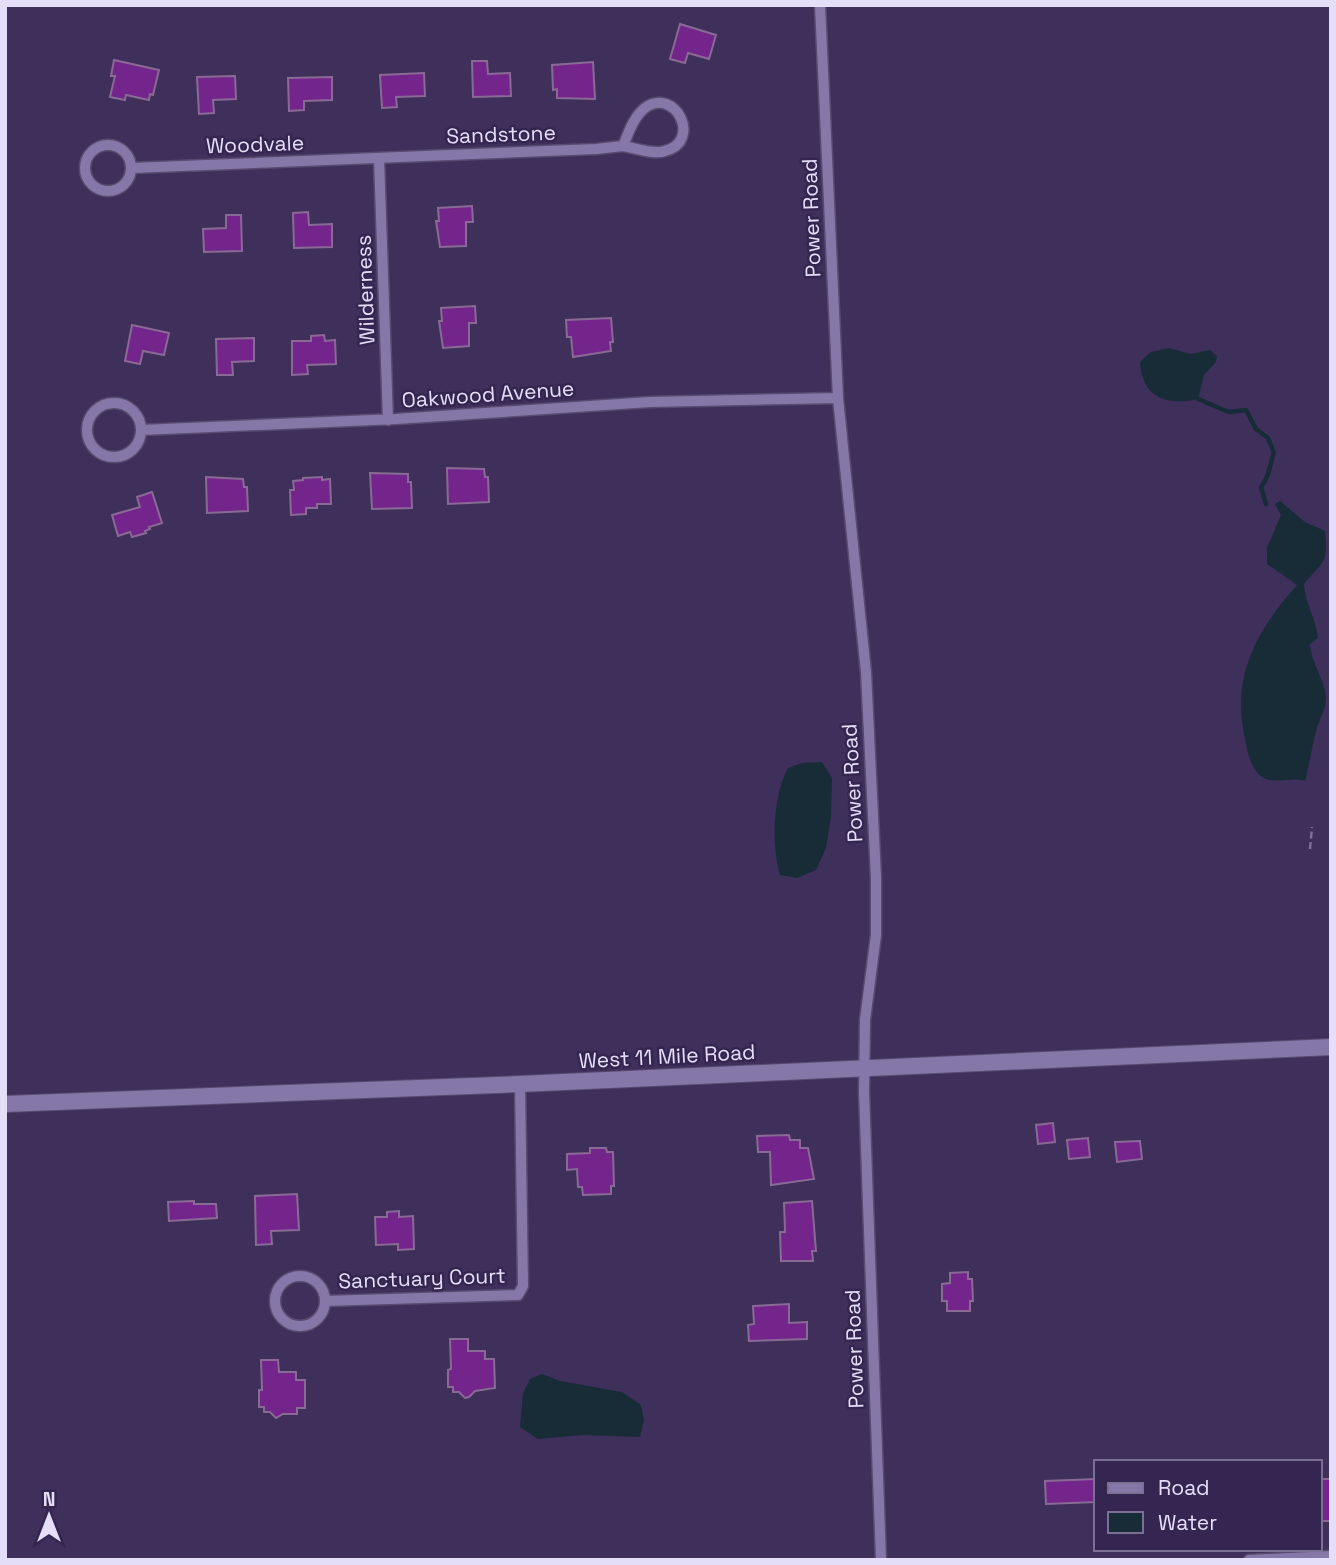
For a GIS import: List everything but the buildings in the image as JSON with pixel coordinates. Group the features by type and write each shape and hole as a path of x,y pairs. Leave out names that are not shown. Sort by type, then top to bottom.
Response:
{"street":[{"name":"Power Road","path":"820,5 838,398 866,672 876,877 876,934 865,1020 864,1068 881,1560"},
{"name":"Sandstone","path":"379,158 525,154 623,146 662,153 674,148 683,135 684,124 678,111 666,104 645,108 635,120 623,146"},
{"path":"109,144 128,154 132,168 126,183 112,191 96,187 90,182 85,167 95,148 109,144"},
{"name":"Woodvale","path":"132,168 379,158"},
{"name":"Wilderness","path":"379,158 388,420"},
{"name":"Oakwood Avenue","path":"141,430 388,420 650,402 838,398"},
{"path":"112,403 129,407 140,421 141,430 136,446 121,456 103,455 96,450 87,434 87,425 96,410 112,403"},
{"name":"West 11 Mile Road","path":"5,1104 520,1084 1331,1047"},
{"name":"Sanctuary Court","path":"325,1301 518,1295 523,1286 520,1084"},
{"path":"295,1277 304,1277 319,1285 325,1301 321,1315 309,1325 301,1326 286,1322 275,1302 281,1286 295,1277"},
{"path":"1249,1560 1331,1556"}],"path":[{"path":"1310,849 1312,829"}],"water":[{"path":"1169,348 1191,354 1210,350 1217,356 1216,362 1204,375 1198,399 1167,400 1158,397 1146,384 1140,362 1151,352"},
{"path":"1280,501 1305,522 1325,531 1326,542 1323,561 1304,584 1318,638 1310,644 1311,651 1325,689 1326,700 1315,734 1305,781 1272,780 1258,774 1249,757 1242,720 1241,698 1250,658 1269,621 1297,585 1267,564 1267,548 1281,515 1275,504"},
{"path":"822,762 832,778 831,817 826,848 816,870 797,878 780,875 775,849 775,820 783,779 788,768 802,763"},
{"path":"542,1374 560,1381 622,1392 641,1405 644,1420 640,1437 583,1435 538,1439 520,1427 523,1393 530,1379"}],"waterway":[{"path":"1198,399 1229,412 1246,410 1256,429 1268,438 1274,453 1268,475 1261,487 1266,504"}]}
